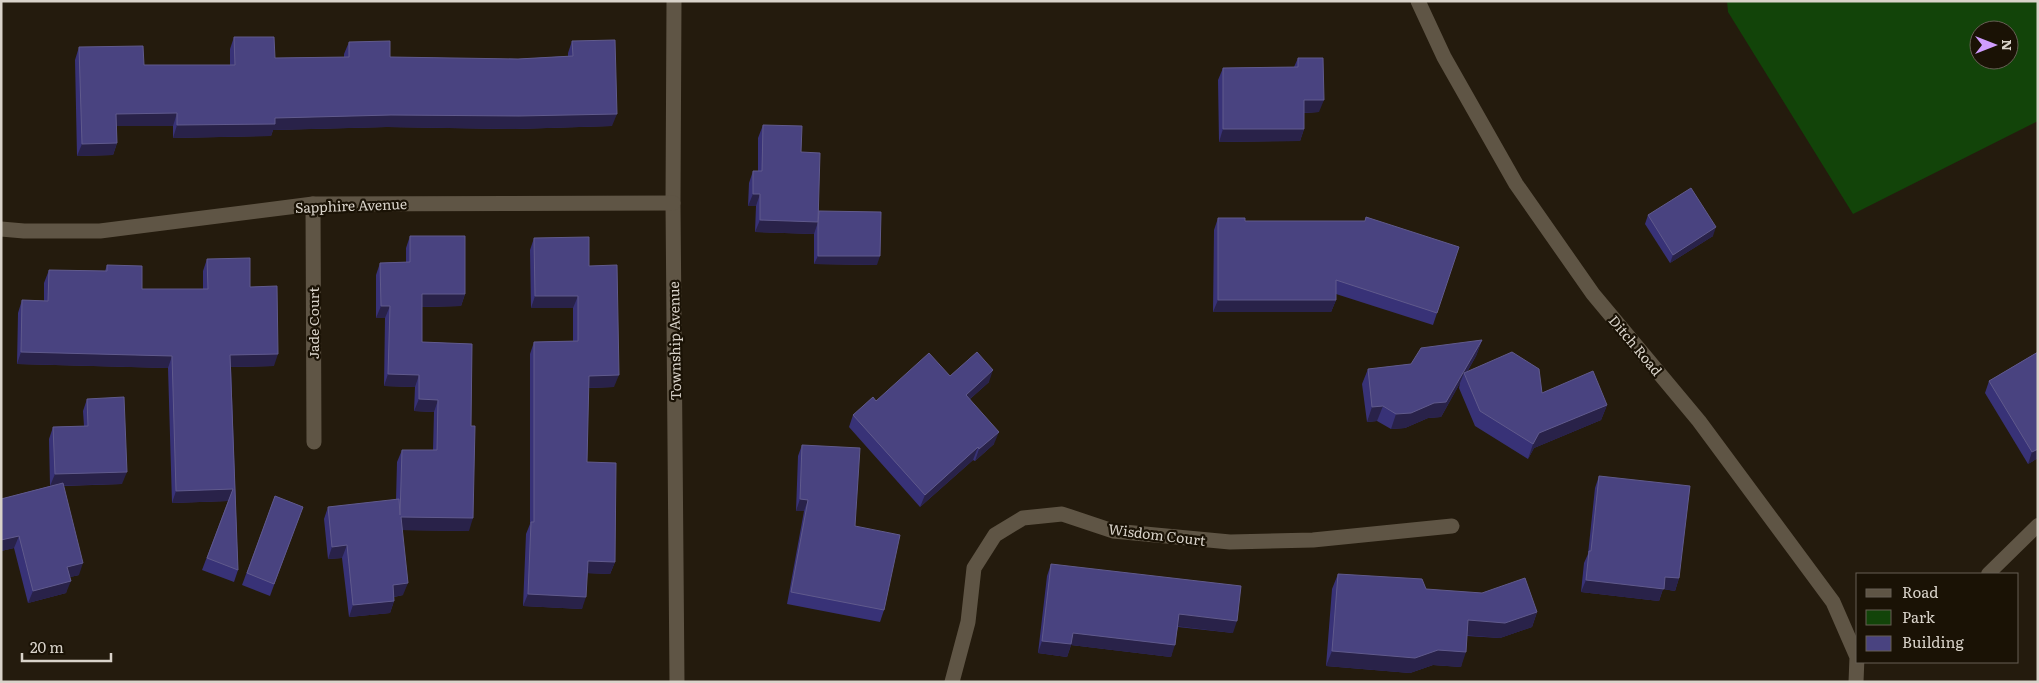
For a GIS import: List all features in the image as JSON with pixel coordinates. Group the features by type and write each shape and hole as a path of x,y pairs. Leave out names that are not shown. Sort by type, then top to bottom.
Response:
{"street":[{"name":"Township Avenue","path":"674,1 673,203 677,682"},
{"name":"Ditch Road","path":"1418,1 1444,57 1516,184 1593,294 1699,421 1833,602 1856,654"},
{"name":"Sapphire Avenue","path":"1,229 24,231 100,231 313,204 673,203"},
{"name":"Jade Court","path":"313,204 314,442"},
{"name":"Wisdom Court","path":"952,682 968,622 974,568 995,535 1023,518 1062,514 1113,532 1230,542 1313,540 1452,526"},
{"name":"Ditch Road","path":"1856,682 1857,663"}],"lane":[{"path":"1989,573 2038,525"}],"green space":[{"path":"1727,1 2038,1 2038,121 1853,214 1728,12"}],"building":[{"path":"234,37 274,37 275,58 349,57 349,42 390,41 390,57 518,59 573,56 572,41 615,40 617,114 519,116 391,115 275,118 275,124 177,125 177,113 116,114 117,143 82,144 79,47 143,46 144,65 235,65"},
{"path":"1298,58 1323,58 1324,100 1304,100 1304,129 1223,129 1223,68 1298,67"},
{"path":"763,125 802,126 801,152 820,153 818,222 760,220 760,194 753,194 753,171 762,171"},
{"path":"1691,188 1716,227 1673,255 1648,215"},
{"path":"819,211 881,212 880,256 818,256"},
{"path":"1366,217 1459,247 1437,313 1336,280 1336,300 1218,300 1218,218 1245,218 1245,221 1365,221"},
{"path":"410,236 465,236 465,294 422,294 422,342 472,344 471,426 475,426 473,518 401,517 408,583 393,585 394,601 353,605 347,545 332,547 328,507 399,499 400,515 402,450 437,450 438,400 419,399 419,375 388,374 390,306 381,306 380,263 410,262"},
{"path":"589,237 589,266 617,265 619,375 589,376 587,462 616,463 615,562 588,561 586,597 528,594 531,522 534,522 534,342 578,341 578,296 535,296 534,238"},
{"path":"250,258 250,287 277,286 278,354 230,355 238,570 207,558 233,489 176,491 172,356 21,352 22,300 48,301 49,270 107,271 107,265 142,266 142,289 208,289 207,259"},
{"path":"1482,340 1446,402 1434,403 1411,413 1396,414 1383,406 1372,407 1368,369 1411,364 1421,348"},
{"path":"977,352 993,370 966,395 999,432 979,449 978,447 925,495 853,415 873,397 876,401 929,353 950,376"},
{"path":"1512,352 1539,369 1542,393 1593,371 1607,405 1539,433 1533,444 1480,411 1464,373"},
{"path":"2038,352 2038,449 2032,452 1989,381"},
{"path":"124,397 127,472 55,474 53,427 88,426 87,399"},
{"path":"802,445 860,448 855,526 900,535 884,610 791,592 808,500 800,499"},
{"path":"1599,476 1690,486 1679,578 1665,577 1664,589 1586,580"},
{"path":"63,483 83,563 67,567 71,581 33,591 19,536 1,540 1,499"},
{"path":"275,496 303,507 274,584 247,573"},
{"path":"1051,564 1241,586 1237,621 1179,614 1175,645 1073,633 1071,644 1042,641"},
{"path":"1338,574 1422,579 1426,589 1482,593 1525,578 1537,612 1505,623 1468,620 1466,652 1438,650 1415,658 1332,651"}]}
